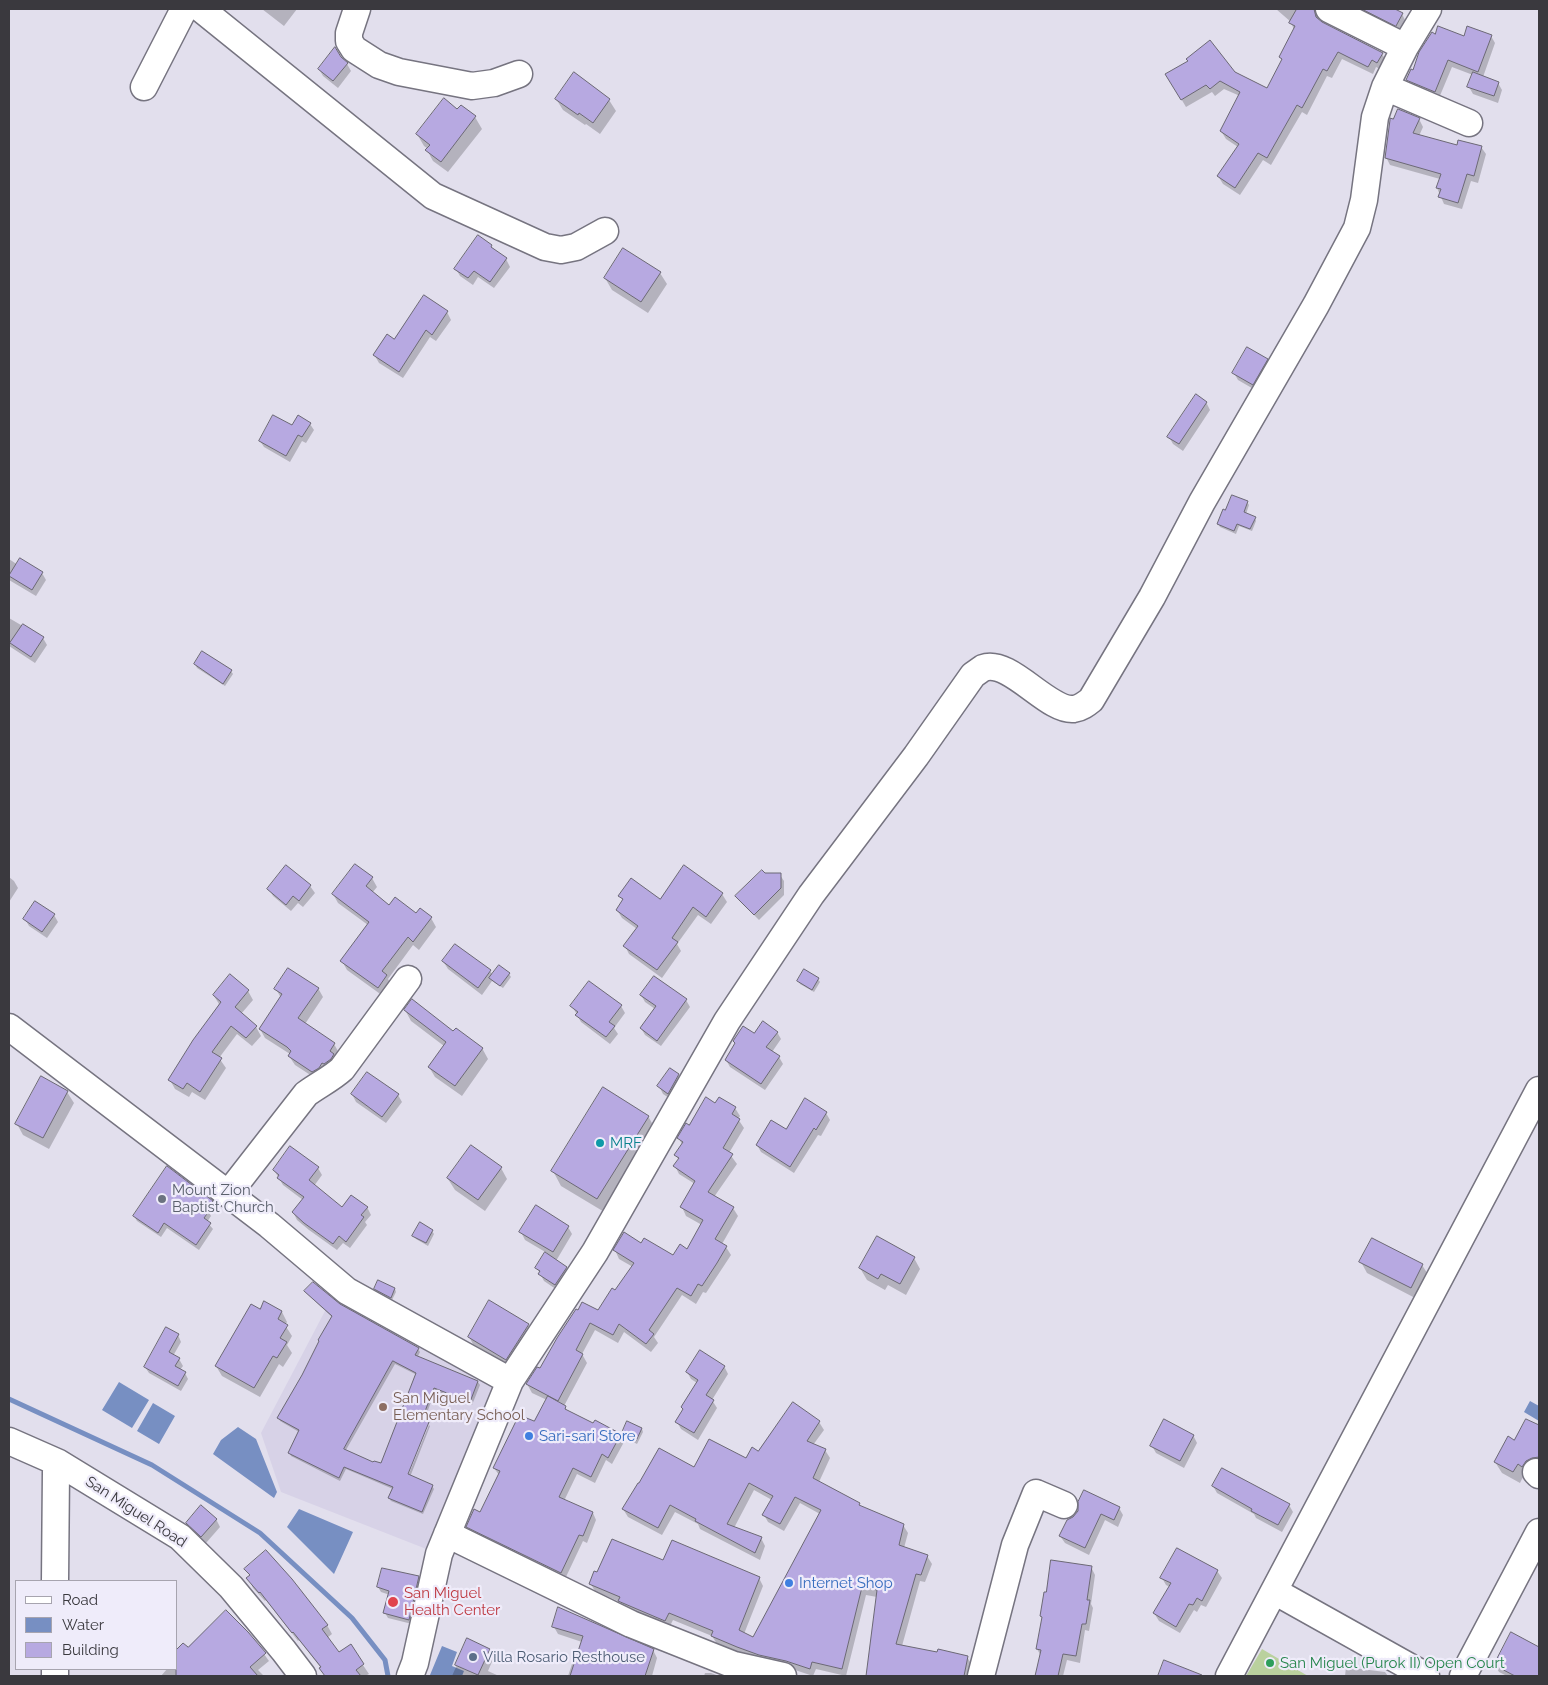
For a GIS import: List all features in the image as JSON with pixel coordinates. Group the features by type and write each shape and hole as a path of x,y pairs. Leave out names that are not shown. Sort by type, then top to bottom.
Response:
{"street":[{"path":"144,87 184,9"},
{"path":"201,9 433,196 545,247 561,250 576,247 605,231"},
{"path":"357,9 349,33 349,42 354,49 379,65 399,72 472,86 494,83 519,74"},
{"path":"1329,9 1405,47"},
{"path":"410,1676 415,1663 439,1554 510,1381 595,1252 733,1013 810,895 916,756 973,675 983,668 1005,671 1063,708 1075,709 1091,700 1152,597 1202,502 1311,314 1357,228 1364,200 1375,117 1384,87 1428,9"},
{"path":"1384,87 1469,124"},
{"path":"228,1194 306,1094 316,1086 330,1080 342,1069 408,979"},
{"path":"9,1028 269,1225 347,1291 510,1381"},
{"path":"1229,1676 1539,1090"},
{"name":"San Miguel Road","path":"9,1441 59,1463 180,1537 231,1587 303,1676"},
{"path":"55,1580 56,1471"},
{"path":"981,1676 1015,1545 1036,1493 1064,1505"},
{"path":"1464,1676 1539,1532"},
{"path":"447,1534 631,1624 734,1664 783,1676"},
{"path":"1274,1591 1426,1676"}],"shaded area":[{"name":"San Miguel Elementary School","path":"336,1290 503,1382 434,1552 281,1492 261,1433"}],"green space":[{"name":"San Miguel (Purok II) Open Court","path":"1262,1649 1308,1676 1246,1676"}],"water":[{"path":"119,1382 149,1400 132,1428 102,1410"},
{"path":"1530,1401 1539,1406 1539,1421 1524,1412"},
{"path":"153,1403 175,1416 159,1444 137,1431"},
{"path":"238,1427 256,1439 277,1492 274,1498 213,1454 221,1440"},
{"path":"299,1509 353,1532 334,1574 287,1527"},
{"path":"442,1646 457,1652 452,1666 464,1671 462,1676 430,1675"}],"building":[{"path":"1297,9 1314,9 1316,17 1322,22 1383,53 1377,63 1372,60 1368,67 1338,52 1327,71 1323,69 1302,108 1297,105 1267,158 1258,153 1235,188 1217,176 1239,144 1220,131 1240,92 1220,81 1210,89 1206,85 1181,100 1165,74 1188,61 1186,59 1210,40 1235,72 1267,88 1282,59 1279,57 1295,26 1289,23"},
{"path":"1362,9 1395,9 1403,13 1396,26"},
{"path":"1438,26 1464,36 1467,26 1492,35 1478,72 1448,60 1435,92 1406,80 1411,69 1413,70 1419,52 1432,32 1435,34"},
{"path":"335,47 341,57 348,63 333,81 318,69"},
{"path":"574,72 610,99 593,123 555,99"},
{"path":"1473,72 1499,82 1494,96 1467,87"},
{"path":"444,98 457,109 461,105 476,116 441,162 425,150 430,145 416,134"},
{"path":"1398,109 1420,118 1413,133 1457,145 1458,140 1482,146 1474,176 1467,174 1458,203 1438,197 1441,189 1436,188 1441,174 1385,158 1390,118 1393,119"},
{"path":"478,235 507,258 490,282 474,271 468,278 454,269"},
{"path":"623,248 661,272 641,302 604,278"},
{"path":"424,295 448,311 432,335 426,330 399,372 373,355 387,334 394,339"},
{"path":"1247,347 1268,359 1253,385 1232,373"},
{"path":"1196,394 1207,402 1179,444 1167,437"},
{"path":"273,415 292,425 298,415 311,423 302,437 298,435 286,456 259,441"},
{"path":"1232,495 1248,501 1244,512 1256,517 1250,529 1237,524 1234,531 1217,524 1223,509 1225,510"},
{"path":"20,558 43,572 32,590 9,576"},
{"path":"23,624 44,637 31,657 10,643"},
{"path":"202,651 232,670 223,684 194,664"},
{"path":"355,864 373,877 366,886 389,905 395,897 416,913 420,908 432,917 413,942 408,937 382,971 387,975 378,988 340,961 369,922 332,894"},
{"path":"286,865 311,885 299,901 293,896 286,905 267,889"},
{"path":"684,865 723,893 706,917 693,907 672,938 678,942 657,970 623,946 638,926 616,910 623,899 618,896 631,878 660,899"},
{"path":"762,870 765,873 781,873 781,888 754,915 735,896"},
{"path":"35,901 55,914 42,932 23,919"},
{"path":"455,944 491,970 478,988 442,961"},
{"path":"499,965 510,973 500,986 489,978"},
{"path":"288,968 319,988 298,1018 335,1043 330,1051 334,1054 331,1059 324,1064 322,1063 319,1068 312,1072 288,1056 291,1051 287,1047 259,1029 282,994 274,989"},
{"path":"804,969 819,978 812,990 797,981"},
{"path":"230,974 249,990 235,1007 257,1026 246,1038 231,1026 212,1052 222,1058 200,1092 187,1083 183,1089 168,1080 193,1040 221,1002 213,995"},
{"path":"654,976 687,999 657,1041 640,1028 656,1006 640,995"},
{"path":"589,981 622,1005 609,1022 615,1026 606,1037 575,1015 578,1012 570,1006"},
{"path":"412,999 453,1031 456,1028 483,1048 455,1086 428,1067 446,1042 404,1010"},
{"path":"763,1021 778,1032 766,1047 780,1056 761,1084 725,1060 735,1043 733,1041 743,1026 754,1033"},
{"path":"670,1068 679,1074 668,1094 657,1086"},
{"path":"367,1072 399,1094 382,1117 351,1094"},
{"path":"41,1076 68,1091 43,1138 15,1124"},
{"name":"MRF","path":"603,1087 649,1116 597,1199 551,1171"},
{"path":"706,1097 715,1103 719,1097 736,1107 732,1114 740,1119 723,1148 733,1154 708,1192 734,1207 715,1239 727,1246 717,1263 702,1286 698,1284 691,1296 677,1288 649,1330 654,1334 646,1344 619,1324 613,1335 590,1323 576,1350 583,1354 558,1401 526,1384 537,1367 540,1368 557,1338 582,1302 598,1310 612,1288 615,1290 634,1263 613,1250 624,1232 641,1243 644,1238 673,1255 680,1244 687,1249 703,1220 680,1207 695,1181 673,1166 679,1158 674,1155 683,1142 677,1138 686,1123 689,1125"},
{"path":"805,1098 827,1112 816,1130 814,1128 790,1167 756,1145 771,1120 786,1129"},
{"path":"471,1145 502,1167 478,1200 447,1178"},
{"path":"290,1146 319,1167 309,1180 342,1207 351,1195 368,1207 361,1215 364,1217 346,1242 339,1236 333,1244 292,1212 304,1197 277,1178 279,1175 273,1170"},
{"path":"167,1166 213,1201 207,1209 209,1211 204,1218 211,1223 196,1245 164,1223 158,1233 133,1216"},
{"path":"536,1205 569,1226 553,1252 519,1232"},
{"path":"420,1222 433,1230 426,1243 412,1236"},
{"path":"877,1236 915,1257 900,1284 881,1274 878,1279 859,1268"},
{"path":"1372,1238 1423,1264 1411,1288 1359,1262"},
{"path":"545,1252 567,1267 555,1285 538,1274 540,1271 535,1268"},
{"path":"378,1280 395,1288 391,1298 374,1289"},
{"path":"313,1282 340,1304 419,1348 415,1355 478,1381 470,1402 434,1388 422,1419 429,1422 408,1474 433,1485 422,1512 388,1498 393,1487 344,1467 339,1478 288,1453 299,1430 277,1418 302,1375 318,1340 332,1316 304,1291","holes":["393,1361 416,1373 381,1463 373,1462 344,1449"]},
{"path":"489,1300 529,1324 506,1360 468,1337"},
{"path":"264,1301 282,1311 278,1319 288,1325 280,1338 287,1342 277,1358 273,1356 254,1388 215,1366 251,1304 260,1309"},
{"path":"166,1327 179,1334 169,1352 180,1358 175,1366 186,1372 178,1386 144,1367"},
{"path":"700,1350 725,1366 706,1395 714,1400 694,1433 675,1422 683,1409 681,1407 698,1380 686,1372"},
{"path":"548,1396 566,1406 565,1409 593,1423 595,1420 621,1434 608,1458 602,1454 591,1477 573,1468 559,1497 593,1512 583,1536 579,1535 561,1573 466,1527 474,1509 480,1512 500,1471 493,1468 519,1415 534,1421"},
{"path":"793,1402 820,1421 807,1441 826,1449 813,1478 860,1503 859,1505 904,1524 899,1545 928,1555 921,1575 916,1574 896,1644 937,1652 938,1649 968,1656 964,1676 866,1676 877,1590 862,1587 842,1669 812,1662 810,1669 737,1647 711,1636 713,1631 669,1613 665,1621 618,1601 620,1597 589,1584 594,1571 597,1572 612,1539 663,1560 672,1540 760,1577 739,1630 753,1637 821,1510 795,1497 780,1524 762,1515 773,1496 749,1483 727,1524 762,1537 755,1553 695,1521 696,1519 670,1505 658,1528 622,1509 659,1448 694,1467 709,1439 746,1458 752,1447 758,1451"},
{"path":"1164,1419 1194,1435 1180,1461 1150,1446"},
{"path":"1526,1419 1539,1425 1539,1457 1526,1461 1522,1467 1518,1464 1513,1472 1494,1462 1508,1436 1514,1440"},
{"path":"627,1421 642,1428 636,1441 621,1435"},
{"path":"1222,1468 1290,1504 1278,1525 1251,1511 1252,1509 1212,1486"},
{"path":"1084,1490 1120,1507 1114,1520 1101,1514 1085,1548 1059,1536 1067,1520 1078,1511 1078,1502"},
{"path":"201,1505 217,1519 201,1537 186,1523"},
{"path":"1177,1548 1218,1570 1202,1601 1197,1598 1193,1605 1189,1604 1176,1627 1153,1613 1171,1583 1160,1578"},
{"path":"266,1550 292,1579 328,1625 322,1629 339,1652 351,1644 364,1664 356,1670 361,1676 325,1676 319,1668 321,1667 293,1632 246,1578 250,1575 244,1569"},
{"path":"1051,1560 1092,1566 1087,1600 1090,1600 1086,1624 1082,1624 1076,1656 1063,1654 1058,1676 1035,1676 1041,1650 1036,1649 1042,1617 1040,1616"},
{"path":"382,1568 419,1576 409,1620 383,1613 389,1591 377,1587"},
{"path":"558,1607 654,1649 645,1676 570,1676 583,1636 552,1627"},
{"path":"226,1610 266,1653 250,1667 258,1676 176,1676 176,1670 178,1670 178,1648 183,1643 188,1647"},
{"path":"1511,1632 1539,1647 1539,1676 1515,1676 1494,1665"},
{"name":"Villa Rosario Resthouse","path":"467,1638 490,1649 478,1675 455,1665"},
{"path":"1164,1660 1202,1675 1202,1676 1158,1676"}],"waterway":[{"path":"9,1399 152,1465 260,1533 352,1618 385,1660 388,1676"}],"place":[{"name":"MRF","path":"600,1143"},
{"name":"Mount Zion Baptist Church","path":"162,1199"},
{"name":"San Miguel Elementary School","path":"383,1407"},
{"name":"Sari-sari Store","path":"529,1436"},
{"name":"Internet Shop","path":"789,1583"},
{"name":"San Miguel Health Center","path":"393,1602"},
{"name":"Villa Rosario Resthouse","path":"473,1657"},
{"name":"San Miguel (Purok II) Open Court","path":"1270,1663"}]}
